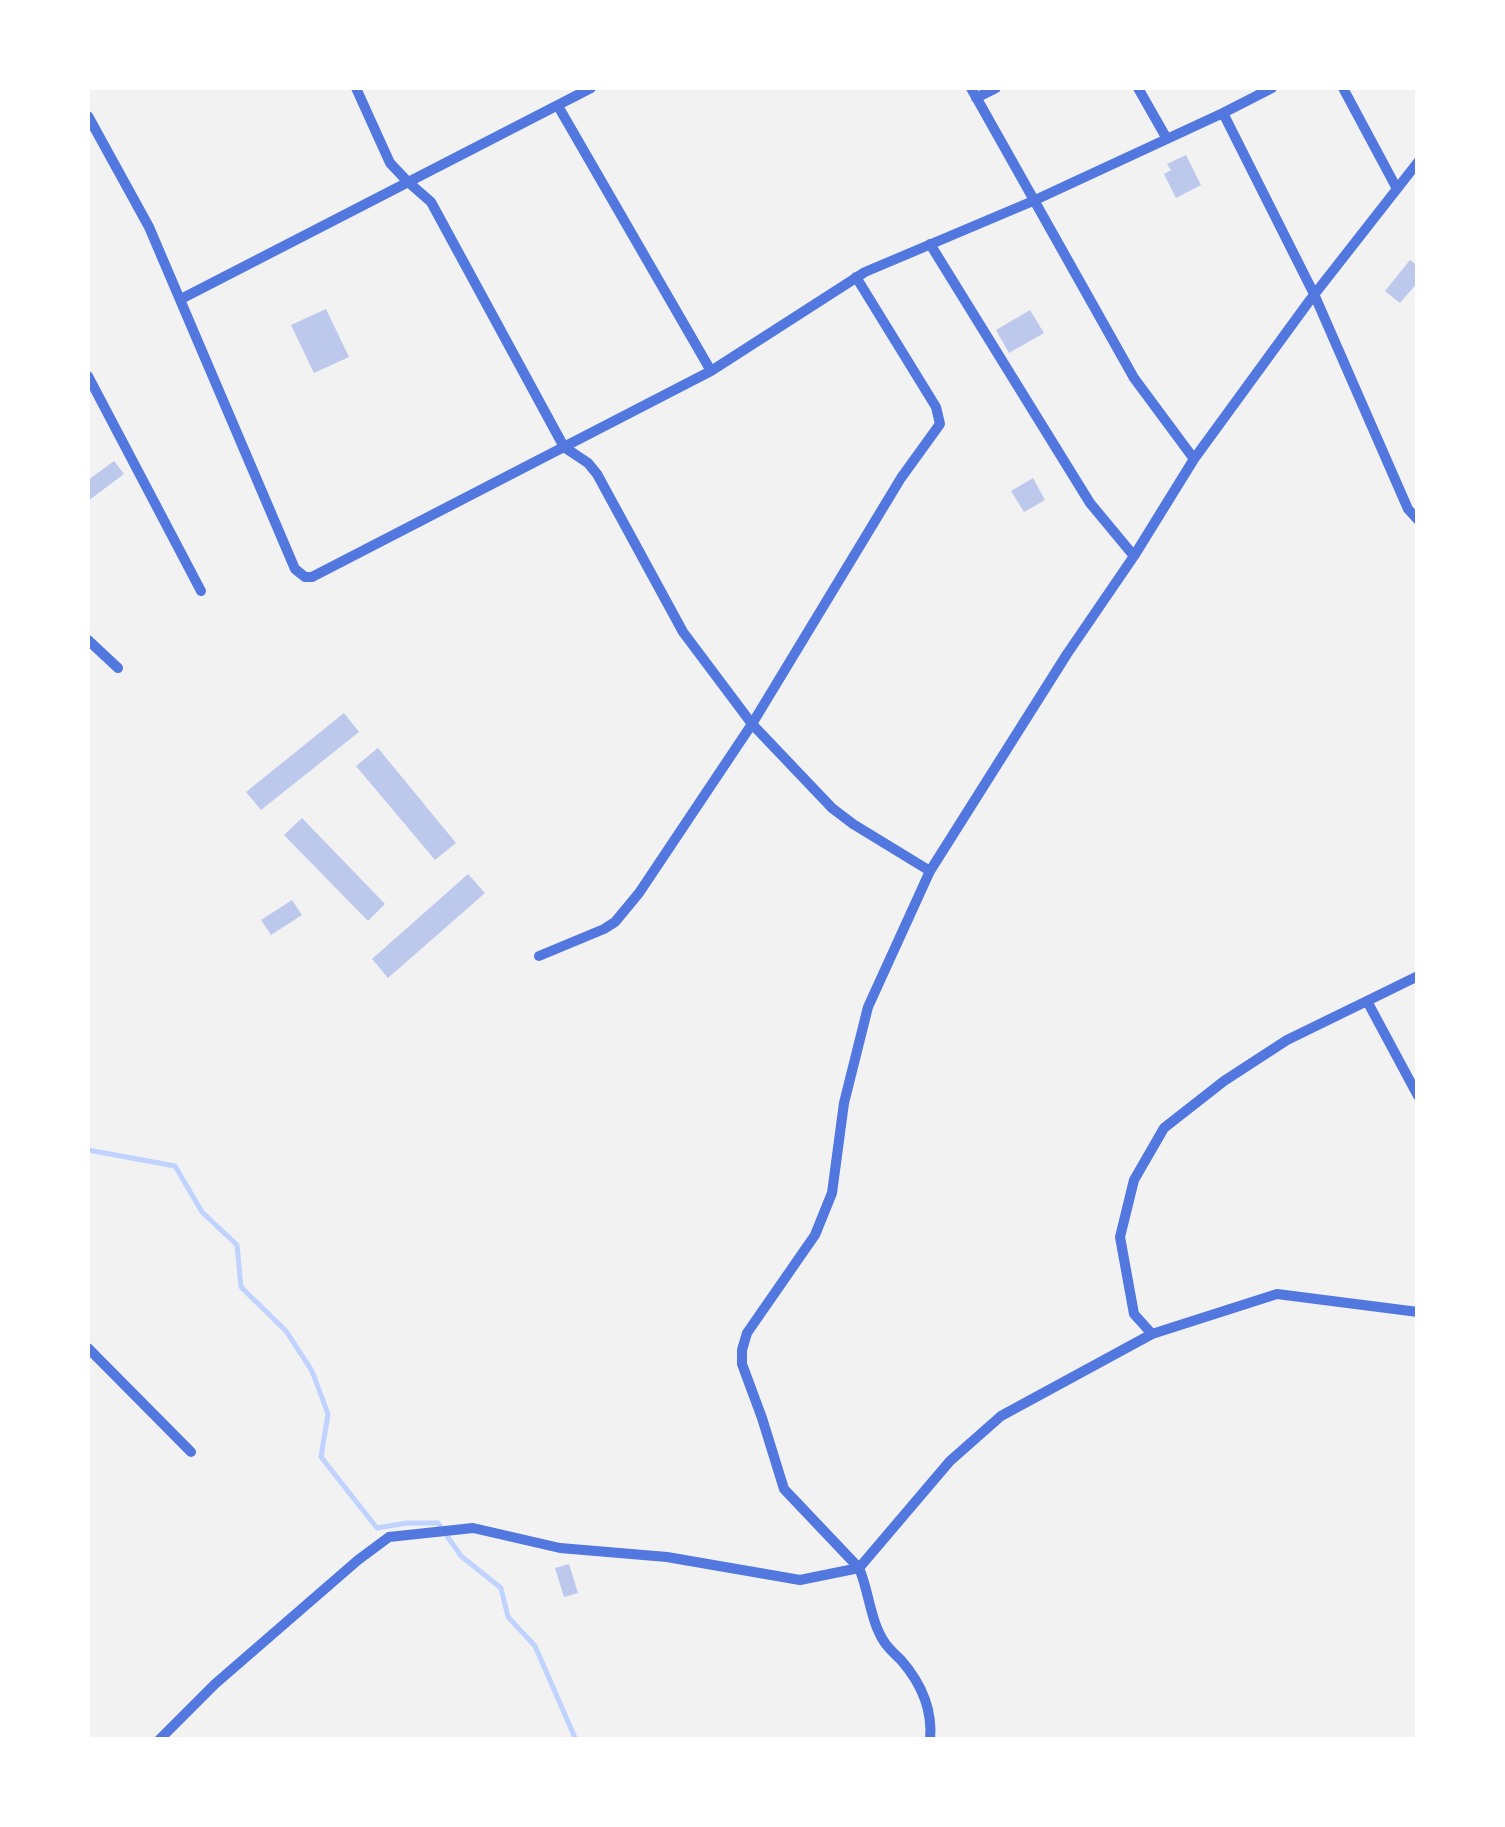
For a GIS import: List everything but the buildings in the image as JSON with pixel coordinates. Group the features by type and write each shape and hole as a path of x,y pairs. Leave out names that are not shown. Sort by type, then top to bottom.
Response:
{"street":[{"path":"356,88 390,163 431,202 564,446 597,474 683,632 752,724 832,808 930,871"},
{"path":"180,299 591,88"},
{"path":"996,88 973,92 1134,378 1194,460"},
{"path":"1138,88 1166,139"},
{"path":"88,116 149,227 296,569 305,577 711,371 856,277 1033,201 1272,88"},
{"path":"1343,88 1396,187"},
{"path":"558,106 711,371"},
{"path":"1223,113 1314,294 1408,509 1418,520"},
{"path":"930,1740 932,1724 925,1698 916,1679 885,1644 859,1568 784,1489 742,1364 747,1333 815,1234 832,1193 844,1103 868,1007 930,871 1194,460 1314,294 1418,162"},
{"path":"930,244 1090,503 1134,556"},
{"path":"538,956 604,929 628,908 752,724 884,506 940,424 936,407 856,277"},
{"path":"88,376 201,590"},
{"path":"88,640 118,668"},
{"path":"1152,1334 1134,1314 1120,1236 1134,1180 1164,1128 1224,1081 1287,1040 1418,976"},
{"path":"1367,1001 1418,1096"},
{"path":"159,1740 215,1684 389,1537 473,1528 560,1548 667,1558 800,1580 859,1568 950,1460 1001,1416 1152,1334 1277,1294 1418,1312"},
{"path":"88,1348 191,1452"}],"waterway":[{"path":"88,1150 175,1166 202,1212 237,1245 241,1287 286,1331 312,1371 328,1414 321,1457 377,1528 438,1523 461,1556 501,1588 508,1617 535,1646 576,1740"}]}
